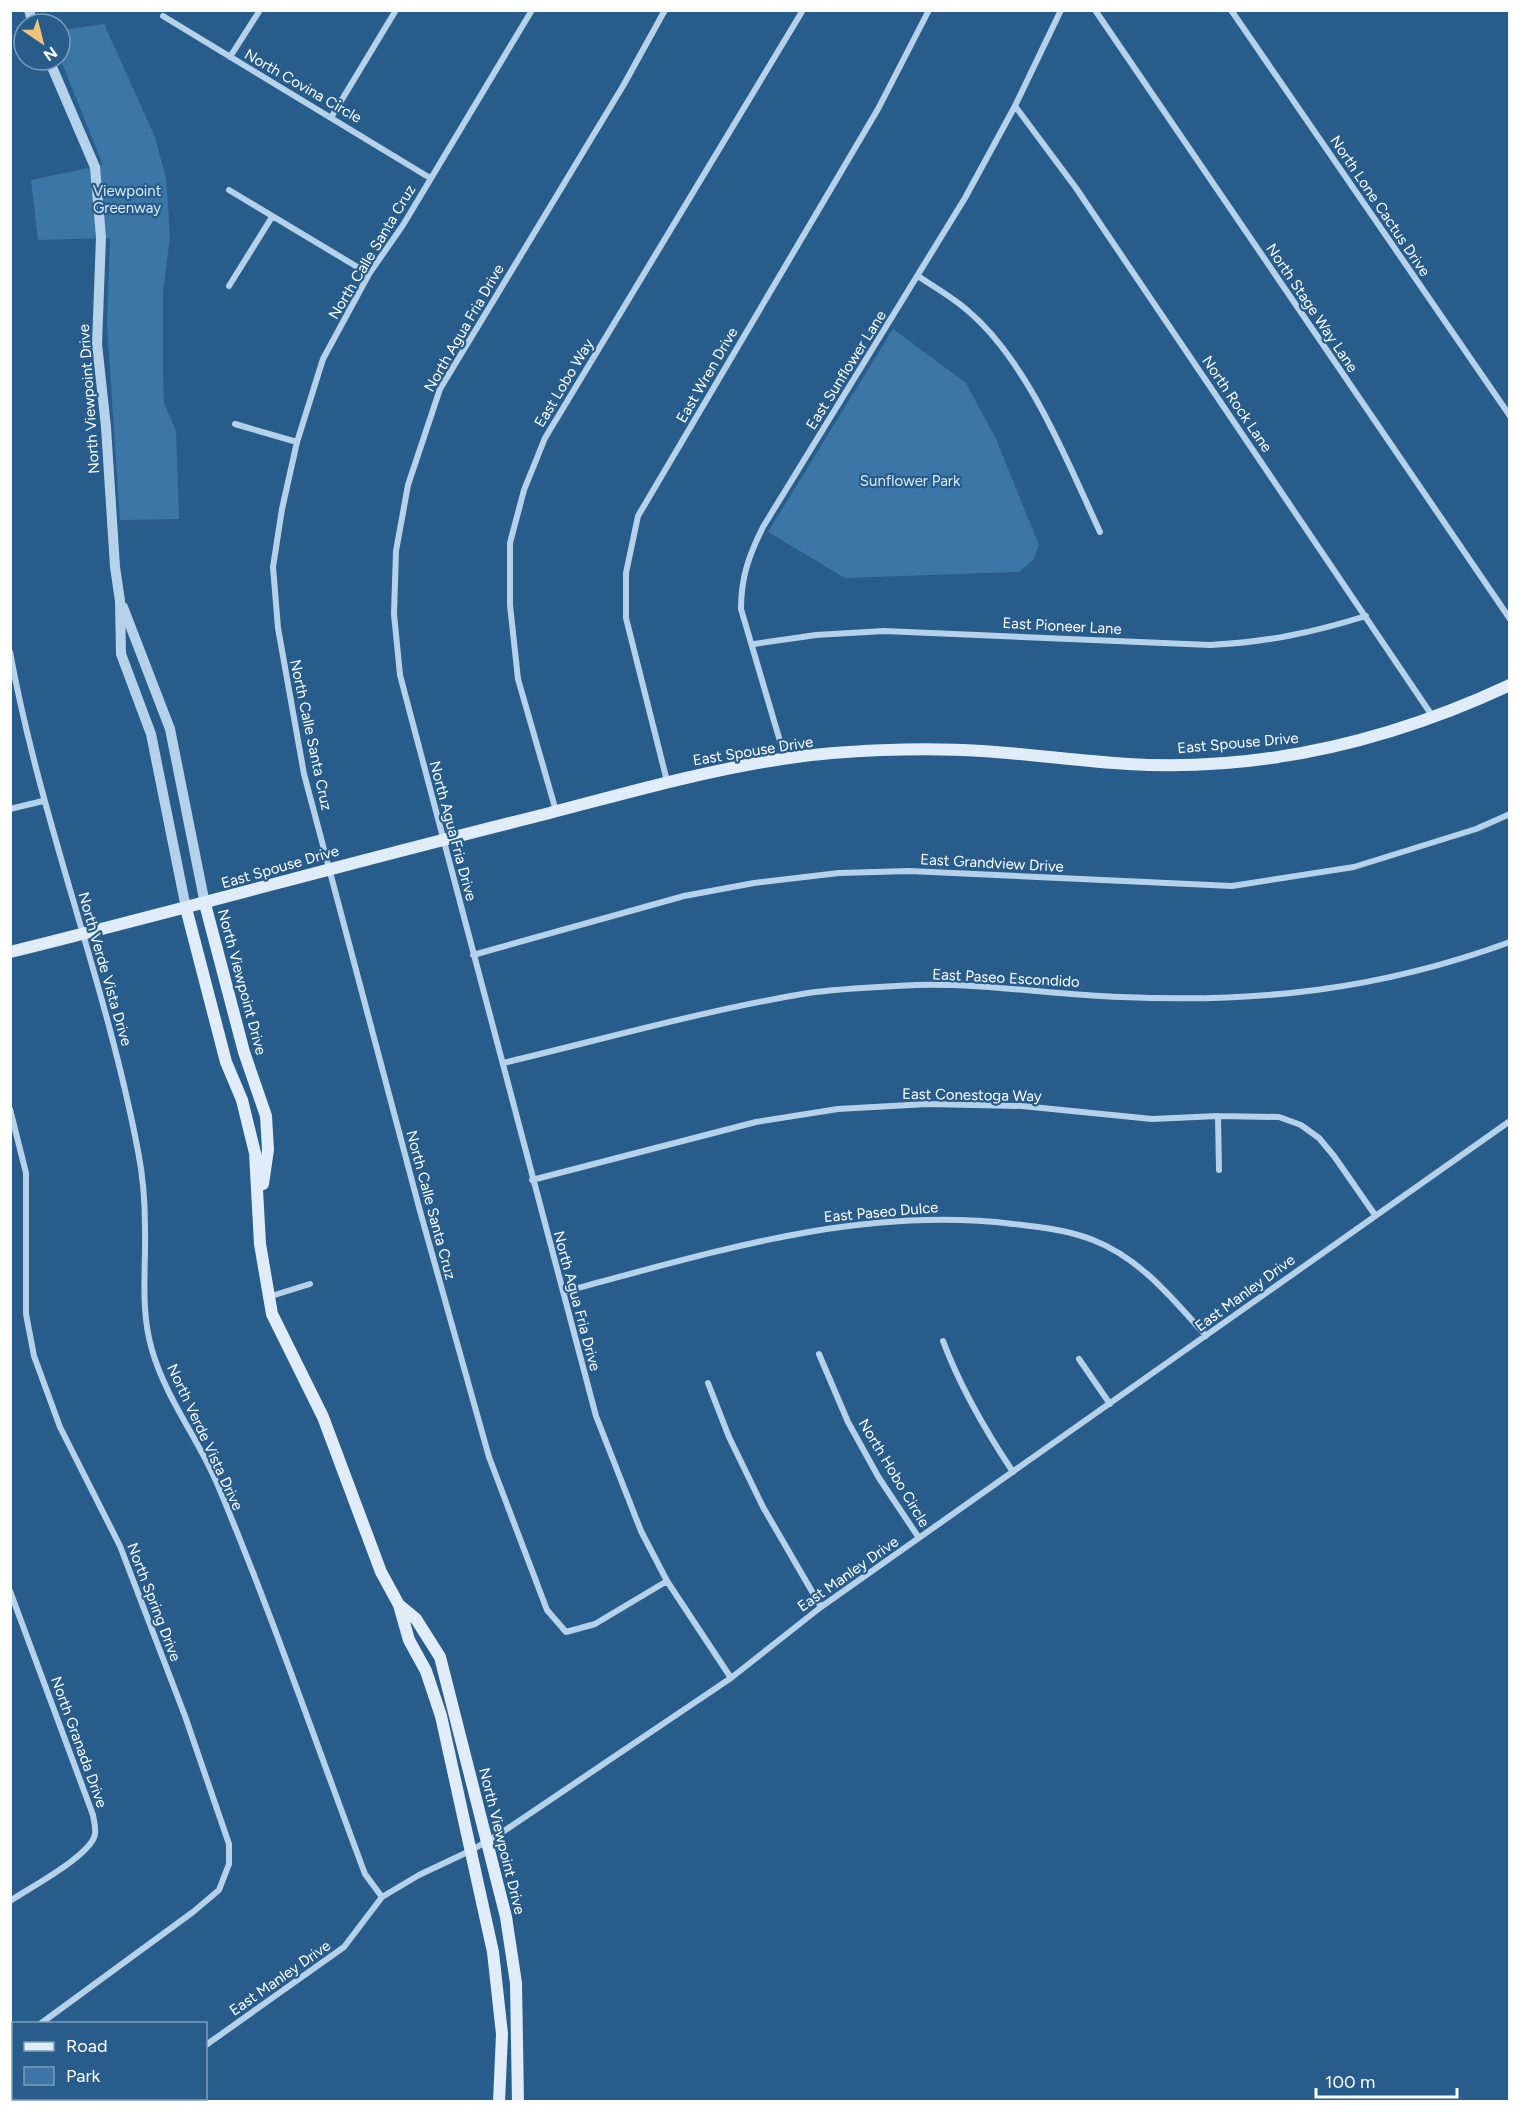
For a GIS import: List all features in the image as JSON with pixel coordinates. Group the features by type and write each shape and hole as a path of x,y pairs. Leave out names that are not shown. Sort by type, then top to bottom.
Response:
{"main road":[{"name":"East Spouse Drive","path":"10,952 186,909 330,868 667,781 784,758 977,750 1129,764 1232,762 1327,749 1384,735 1434,718 1509,685"},
{"name":"North Viewpoint Drive","path":"205,904 244,1052 266,1116 268,1150 260,1200"},
{"name":"North Viewpoint Drive","path":"186,909 226,1062 249,1123 255,1153 260,1200 260,1244 268,1297 280,1333 316,1401 381,1572 399,1605 409,1640 426,1671 441,1716 493,1952 502,2034 499,2102"},
{"name":"North Viewpoint Drive","path":"399,1605 416,1619 440,1657 506,1917 516,1983 518,2102"}],"street":[{"path":"230,57 260,10"},
{"path":"332,116 396,10"},
{"name":"North Calle Santa Cruz","path":"532,10 403,225 369,274 323,359 297,442 282,509 273,567 278,628 304,774 417,1200 489,1457 547,1611 566,1632 595,1624 667,1581"},
{"name":"North Agua Fria Drive","path":"665,10 623,86 440,389 408,485 396,551 394,614 400,675 596,1416 637,1522 667,1581 731,1678"},
{"name":"East Lobo Way","path":"556,811 518,679 510,605 510,543 524,490 545,438 803,10"},
{"name":"East Wren Drive","path":"667,781 626,618 626,573 638,516 878,109 929,10"},
{"name":"East Sunflower Lane","path":"784,758 769,711 754,644 741,609 741,585 748,556 965,198 1015,106 1061,10"},
{"name":"North Stage Way Lane","path":"1095,10 1509,619"},
{"name":"North Lone Cactus Drive","path":"1231,10 1509,416"},
{"name":"North Covina Circle","path":"163,16 332,116 430,178"},
{"name":"North Viewpoint Drive","path":"54,72 95,167 99,199 97,344 106,427 115,567 120,601 121,654 151,734 186,909"},
{"name":"North Rock Lane","path":"1015,106 1076,188 1434,718"},
{"path":"229,190 369,274"},
{"path":"229,286 272,217"},
{"path":"918,276 967,310 1004,349 1048,422 1100,532"},
{"path":"235,424 297,442"},
{"name":"North Viewpoint Drive","path":"120,601 170,729 205,904"},
{"name":"East Pioneer Lane","path":"754,644 816,635 884,631 1220,645 1263,642 1323,630 1366,616"},
{"name":"North Verde Vista Drive","path":"10,652 13,675 43,801 84,934 122,1079 139,1155 146,1227 143,1306 152,1351 173,1401 218,1486 365,1874 382,1897"},
{"path":"10,809 43,801"},
{"name":"East Grandview Drive","path":"473,956 684,896 754,883 839,873 909,871 1232,886 1354,867 1476,829 1509,814"},
{"name":"East Paseo Escondido","path":"503,1063 810,993 917,985 1011,988 1130,998 1212,999 1299,994 1386,980 1470,957 1509,942"},
{"name":"East Conestoga Way","path":"532,1180 756,1122 838,1109 927,1104 1022,1106 1152,1119 1218,1116 1279,1117 1301,1125 1318,1138 1334,1156 1375,1215"},
{"name":"North Spring Drive","path":"10,1109 26,1173 26,1314 34,1356 60,1427 120,1546 185,1716 229,1844 229,1864 219,1890 194,1912 43,2022"},
{"path":"1218,1116 1219,1170"},
{"name":"East Manley Drive","path":"207,2044 344,1947 382,1897 419,1875 487,1841 731,1678 821,1607 1509,1121"},
{"name":"East Paseo Dulce","path":"563,1292 766,1239 847,1225 927,1218 992,1221 1046,1227 1094,1240 1136,1264 1171,1296 1206,1336"},
{"path":"268,1297 310,1284"},
{"path":"943,1341 958,1381 987,1433 1013,1472"},
{"name":"North Hobo Circle","path":"819,1354 848,1422 879,1478 919,1538"},
{"path":"1078,1359 1110,1404"},
{"path":"708,1383 729,1437 763,1508 821,1607"},
{"name":"North Granada Drive","path":"10,1591 93,1815 95,1834 90,1846 78,1856 10,1900"}],"green space":[{"name":"Viewpoint Greenway","path":"104,24 155,137 166,178 170,236 163,293 164,403 176,431 179,519 120,520 107,325 110,238 38,240 31,180 103,165 66,72 72,72 72,28"},
{"name":"Sunflower Park","path":"893,329 966,383 996,439 1039,545 1033,560 1019,572 845,578 768,532"}]}
